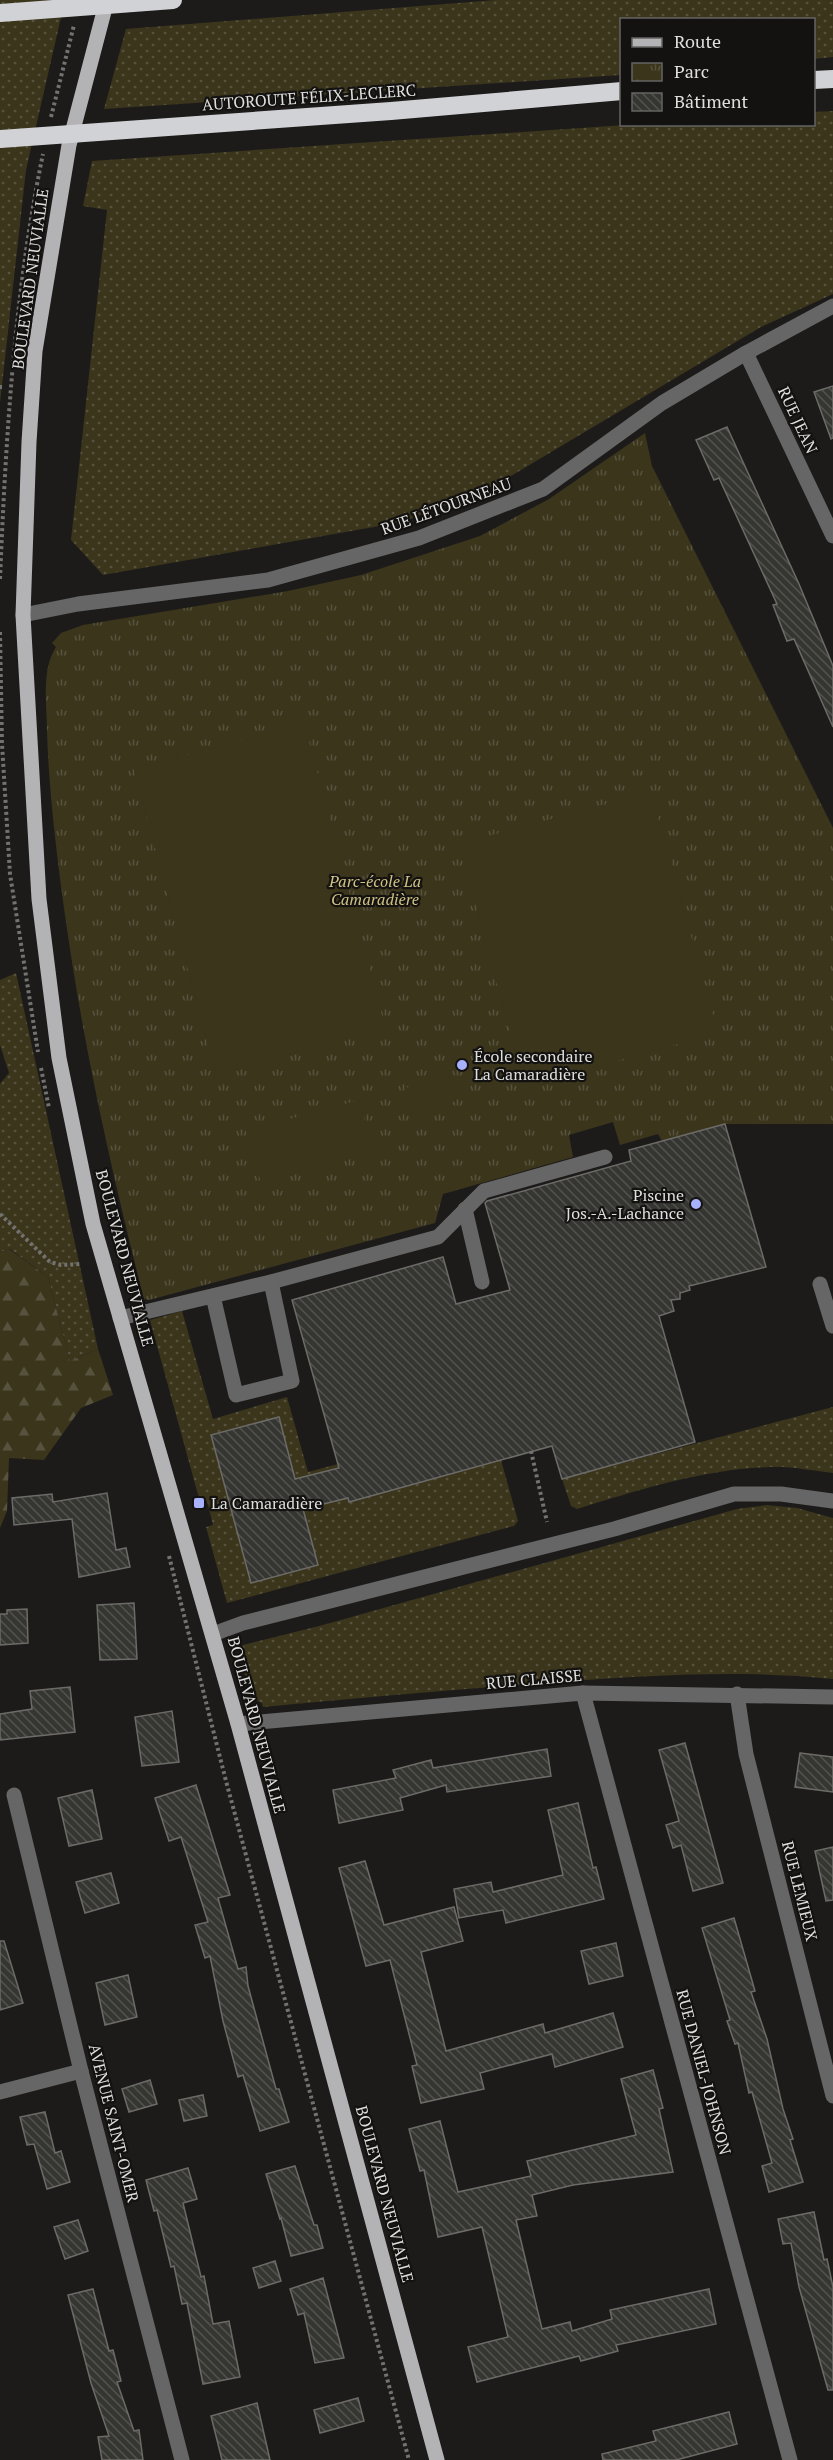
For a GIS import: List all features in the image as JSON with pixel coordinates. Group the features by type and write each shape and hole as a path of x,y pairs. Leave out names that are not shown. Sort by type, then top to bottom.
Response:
{"highway":[{"path":"0,13 173,0"},
{"path":"815,80 833,79"},
{"name":"AUTOROUTE FÉLIX-LECLERC","path":"0,140 391,111 620,91"}],"main road":[{"name":"BOULEVARD NEUVIALLE","path":"106,0 81,93 61,190 35,351 29,442 23,615 39,899 59,1058 93,1224 213,1634 437,2460"}],"street":[{"name":"RUE LÉTOURNEAU","path":"23,615 78,604 268,580 419,538 543,489 662,403 746,353 833,306"},
{"name":"RUE JEAN","path":"746,353 833,536"},
{"path":"120,1318 271,1282 438,1237 484,1191 605,1156"},
{"path":"465,1209 482,1282"},
{"path":"213,1296 236,1395 292,1382 271,1282"},
{"path":"820,1284 833,1326"},
{"path":"213,1634 243,1623 614,1529 734,1494 781,1494 833,1501"},
{"name":"RUE CLAISSE","path":"238,1724 583,1693 833,1697"},
{"name":"RUE DANIEL-JOHNSON","path":"583,1693 790,2460"},
{"name":"RUE LEMIEUX","path":"737,1694 746,1754 833,2096"},
{"name":"AVENUE SAINT-OMER","path":"14,1795 81,2071 182,2460"},
{"path":"0,2092 81,2071"}],"path":[{"path":"53,109 74,22"},
{"path":"0,1214 50,1262 61,1265 81,1264"},
{"path":"531,1452 546,1522"},
{"path":"226,1781 409,2460"}],"green space":[{"path":"0,0 65,0 26,170 0,403"},
{"path":"496,0 833,0 833,57 815,59 815,18 620,18 620,75 104,109 126,29"},
{"path":"833,111 833,294 761,327 496,485 402,522 103,575 71,540 107,210 83,206 92,161 620,125 815,126 815,112"},
{"name":"Parc-école La Camaradière","path":"645,433 652,466 833,828 833,1124 725,1124 662,1141 658,1134 620,1145 613,1122 569,1135 573,1157 443,1194 435,1223 149,1300 144,1299 98,1105 79,1007 64,908 53,820 48,754 46,688 48,666 56,647 52,643 61,633 83,625 288,591 361,575 480,536 549,499"},
{"path":"304,722 385,1027 216,1074 134,770"},
{"path":"651,792 718,1033 525,1086 459,844"},
{"path":"16,973 98,1349 70,1361 48,1277 10,1249 0,1252 0,1084 9,1073 0,1045 0,980"},
{"path":"449,1076 456,1101 411,1113 405,1088"},
{"path":"359,1100 374,1152 261,1183 246,1131"},
{"path":"9,1249 48,1277 70,1361 98,1349 113,1395 81,1408 44,1460 9,1458 7,1511 0,1528 0,1252"},
{"path":"182,1311 213,1419 287,1397 308,1472 338,1464 339,1468 295,1479 278,1417 251,1582 318,1565 303,1509 348,1498 350,1502 501,1460 518,1521 514,1526 227,1603 206,1527 213,1525 207,1501 200,1502 150,1320"},
{"path":"833,1407 833,1473 783,1467 731,1470 678,1480 577,1509 571,1506 562,1479"},
{"path":"767,1505 797,1508 833,1518 833,1679 761,1674 652,1676 473,1688 263,1707 249,1688 244,1672 241,1650 243,1645 323,1625 737,1509"}],"building":[{"path":"833,386 833,438 831,439 814,392"},
{"path":"727,427 799,584 833,666 833,727 794,639 787,641 773,605 777,604 719,478 714,480 696,440"},
{"path":"725,1124 766,1267 689,1286 690,1290 680,1293 680,1299 671,1300 674,1311 659,1316 695,1442 562,1479 552,1446 349,1502 348,1498 303,1509 318,1565 251,1583 211,1435 279,1417 295,1479 339,1468 292,1300 443,1257 456,1304 510,1290 485,1203 487,1201 631,1161 629,1150"},
{"path":"107,1493 116,1550 126,1548 130,1567 79,1577 72,1519 14,1525 12,1498 52,1494 53,1502"},
{"path":"134,1603 137,1659 100,1660 97,1605"},
{"path":"27,1609 28,1643 0,1645 0,1614 7,1614 7,1610"},
{"path":"70,1687 75,1732 0,1740 0,1714 32,1709 30,1691"},
{"path":"172,1711 179,1762 142,1766 135,1717"},
{"path":"685,1743 723,1883 693,1891 681,1845 673,1848 666,1825 679,1821 659,1750"},
{"path":"547,1749 551,1776 447,1792 446,1785 400,1798 403,1810 339,1823 333,1790 396,1778 393,1770 431,1760 433,1768"},
{"path":"800,1753 833,1757 833,1792 795,1787"},
{"path":"196,1785 230,1895 218,1898 238,1969 246,1967 248,1986 276,2089 279,2089 289,2122 260,2131 243,2075 238,2077 223,2021 210,1956 205,1958 195,1925 208,1922 181,1837 169,1841 155,1798"},
{"path":"92,1790 102,1839 69,1846 58,1798"},
{"path":"578,1803 593,1868 596,1867 604,1899 506,1923 503,1910 459,1918 454,1889 491,1882 493,1892 563,1875 548,1810"},
{"path":"833,1847 833,1900 826,1901 815,1851"},
{"path":"365,1861 384,1925 454,1907 463,1941 421,1952 446,2051 543,2024 545,2033 613,2013 623,2047 555,2067 552,2054 480,2073 484,2089 421,2103 412,2066 417,2065 390,1960 366,1966 339,1868"},
{"path":"111,1873 119,1903 85,1913 76,1882"},
{"path":"734,1918 755,1991 751,1992 767,2039 783,2109 793,2139 790,2140 803,2182 769,2192 762,2166 772,2163 752,2092 749,2093 738,2043 735,2044 727,2021 730,2020 702,1928"},
{"path":"0,1941 4,1941 23,2003 0,2010"},
{"path":"616,1943 623,1976 589,1984 581,1951"},
{"path":"128,1975 137,2017 105,2025 96,1983"},
{"path":"653,2070 663,2108 659,2109 673,2172 573,2185 532,2195 537,2216 516,2220 542,2329 570,2322 572,2331 612,2319 610,2310 709,2289 716,2324 616,2345 618,2351 581,2361 579,2356 477,2382 468,2347 508,2337 482,2227 438,2237 424,2170 420,2171 409,2129 440,2121 458,2192 531,2176 527,2161 636,2135 621,2079"},
{"path":"150,2080 157,2104 129,2112 122,2089"},
{"path":"203,2095 207,2116 184,2121 179,2100"},
{"path":"45,2112 55,2153 61,2151 70,2182 47,2189 34,2144 27,2145 20,2117"},
{"path":"295,2166 323,2248 291,2256 266,2174"},
{"path":"188,2168 197,2199 183,2203 201,2277 204,2276 213,2324 229,2321 240,2377 203,2384 187,2303 182,2304 174,2266 171,2267 157,2210 154,2211 146,2180"},
{"path":"814,2212 824,2260 827,2259 833,2287 833,2390 828,2390 799,2287 791,2243 783,2244 778,2219"},
{"path":"78,2220 88,2251 65,2259 54,2227"},
{"path":"275,2261 281,2281 259,2288 253,2268"},
{"path":"323,2278 344,2358 315,2363 304,2313 298,2315 290,2289"},
{"path":"93,2289 109,2351 113,2350 121,2381 117,2382 134,2431 139,2430 143,2460 102,2460 98,2437 109,2436 91,2383 68,2295"},
{"path":"358,2398 364,2421 320,2433 314,2410"},
{"path":"257,2403 270,2460 222,2460 211,2416"},
{"path":"729,2412 737,2444 676,2460 603,2460 602,2454 656,2441 653,2431"}],"place":[{"name":"École secondaire La Camaradière","path":"462,1065"},
{"name":"Piscine Jos.-A.-Lachance","path":"696,1204"},
{"name":"La Camaradière","path":"199,1503"}]}
